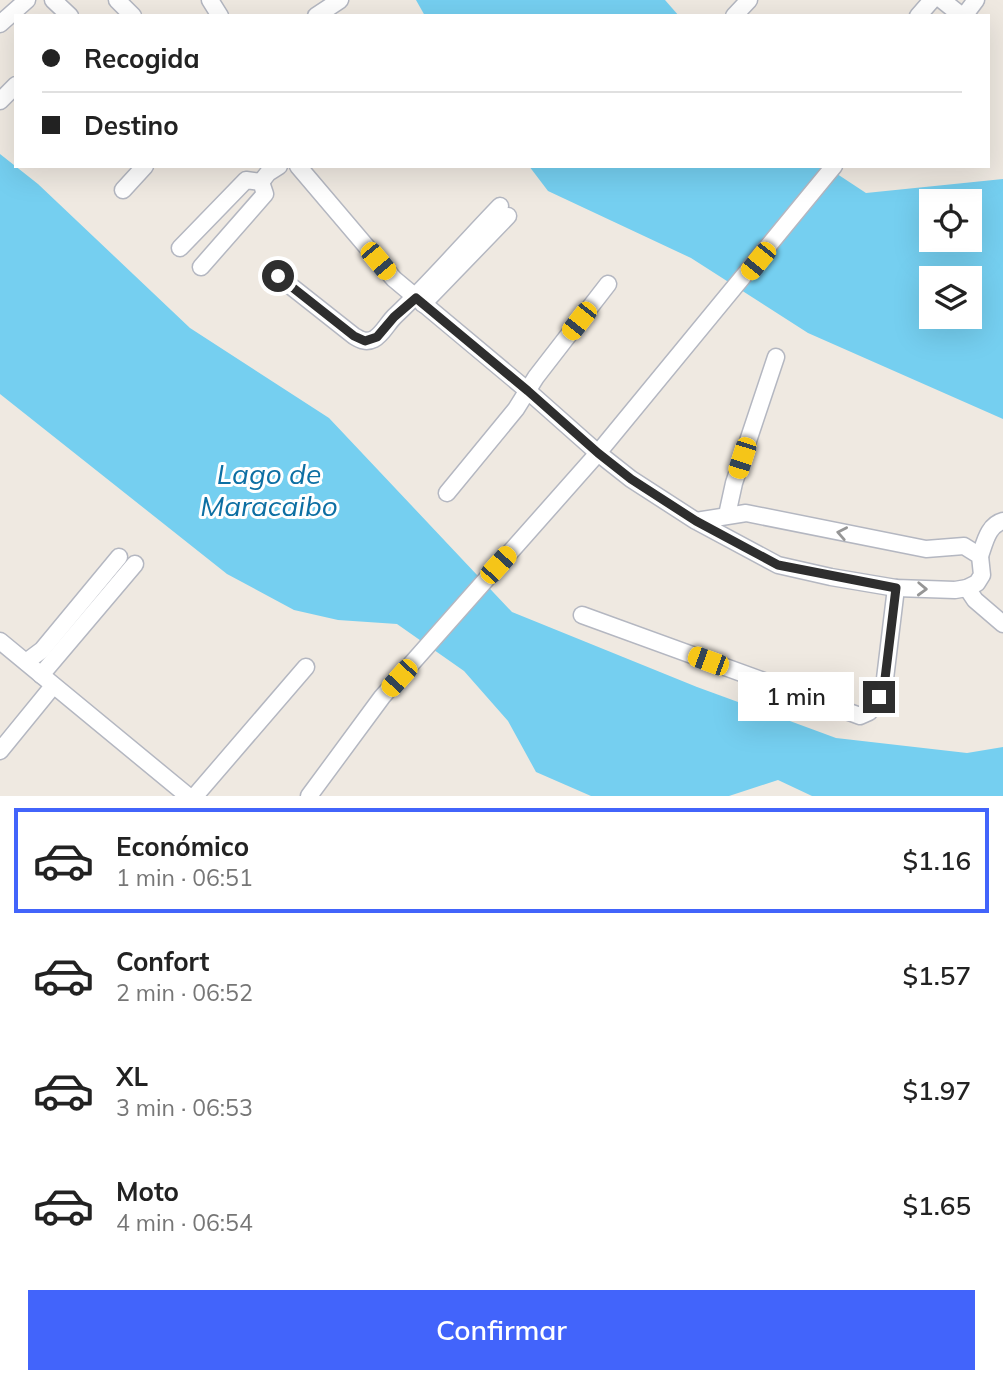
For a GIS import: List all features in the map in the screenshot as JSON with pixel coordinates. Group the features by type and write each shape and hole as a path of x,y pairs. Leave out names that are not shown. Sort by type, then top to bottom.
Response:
{"street":[{"path":"0,24 27,0"},
{"path":"53,0 76,14"},
{"path":"117,0 131,14"},
{"path":"319,14 340,0"},
{"path":"736,14 749,0"},
{"path":"920,14 932,0"},
{"path":"942,0 960,14"},
{"path":"965,14 976,0"},
{"path":"0,101 14,87"},
{"path":"124,190 143,168"},
{"path":"261,182 276,168"},
{"path":"300,168 394,279 598,453 631,479 696,521 778,565 896,588 967,588 977,583 982,575 980,555 991,528 1003,521"},
{"path":"309,796 382,696 598,453 832,168"},
{"path":"180,248 246,180 261,182"},
{"path":"201,267 265,194 261,182"},
{"path":"278,276 354,336 365,341 377,337 394,317 419,301 426,283 504,211"},
{"path":"447,492 516,409 608,284"},
{"path":"727,514 734,484 776,357"},
{"path":"696,521 746,513 926,549 964,546 980,555"},
{"path":"26,663 42,650 119,557"},
{"path":"0,751 47,680 135,564"},
{"path":"582,615 860,716 869,712 884,687 896,588"},
{"path":"967,588 975,600 1003,624"},
{"path":"0,641 188,796"},
{"path":"195,796 306,667"}],"water":[{"path":"416,0 665,0 677,14 424,14"},
{"name":"Lago de Maracaibo","path":"0,154 14,168 38,184 190,328 329,418 512,612 697,687 836,738 967,753 1003,747 1003,796 812,796 778,780 729,796 591,796 536,772 508,721 464,671 397,624 338,620 294,610 227,574 0,394"},
{"path":"531,168 828,168 866,193 1003,179 1003,419 808,333 691,258 548,191"}],"route":[{"path":"278,276 354,336 365,341 377,337 394,317 416,298 598,453 631,479 696,521 778,565 896,588 884,687 879,697"}]}
